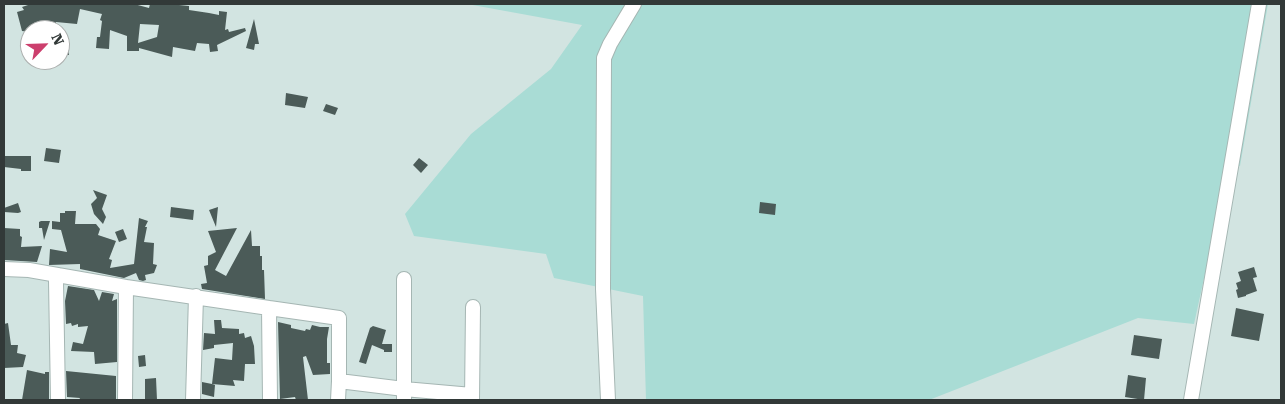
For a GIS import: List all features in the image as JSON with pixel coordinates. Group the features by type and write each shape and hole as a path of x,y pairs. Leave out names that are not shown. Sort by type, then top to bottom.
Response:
{"street":[{"path":"608,400 603,289 604,58 610,44 634,4"},
{"path":"1191,400 1259,4"},
{"path":"4,269 30,270 126,287 339,318 338,400"},
{"path":"58,275 56,281 58,400"},
{"path":"404,278 404,394"},
{"path":"125,400 126,287"},
{"path":"193,400 196,296"},
{"path":"339,381 404,394 472,398 473,307"},
{"path":"270,308 270,400"}],"shaded area":[{"path":"467,4 1268,4 1240,166 1229,164 1194,324 1138,318 929,400 646,400 643,296 554,278 546,254 414,236 405,214 471,134 551,69 582,25"}],"building":[{"path":"31,4 134,4 149,8 150,4 179,5 189,6 189,10 219,15 219,11 227,12 225,30 228,29 229,32 245,28 246,31 217,45 218,51 210,52 209,44 197,43 195,51 173,47 172,57 139,48 139,51 127,51 127,36 110,30 109,49 96,48 97,37 100,37 102,14 80,9 77,24 70,23 70,20 20,20 20,23 17,12 24,10 22,7","holes":["140,24 159,25 157,37 138,43"]},
{"path":"254,19 259,44 255,44 254,50 246,48"},
{"path":"286,93 308,97 305,108 285,105"},
{"path":"326,104 338,108 335,115 323,111"},
{"path":"46,148 61,150 59,163 44,161"},
{"path":"4,156 31,156 31,171 4,167"},
{"path":"419,158 428,165 421,173 413,165"},
{"path":"93,190 107,195 102,209 106,217 103,224 94,214 91,204 97,198"},
{"path":"760,202 776,204 775,215 759,213"},
{"path":"18,203 21,212 4,212 4,208"},
{"path":"171,207 194,210 193,220 170,217"},
{"path":"218,207 216,227 209,210"},
{"path":"65,211 76,211 75,224 96,224 100,229 98,235 116,241 109,259 112,260 110,268 134,264 139,218 148,221 145,227 147,227 144,242 154,243 153,264 157,265 154,273 145,275 146,280 143,281 139,280 136,273 124,278 80,269 80,264 49,265 50,249 67,252 61,230 52,229 52,221 60,222 60,213 65,213"},
{"path":"50,221 44,240 42,228 39,228 39,222"},
{"path":"4,228 20,229 20,236 22,237 21,247 42,246 37,262 4,260"},
{"path":"237,228 215,270 226,276 251,230 252,246 260,246 262,270 264,270 265,299 202,289 201,284 207,283 204,266 208,265 208,256 216,252 208,231"},
{"path":"123,229 127,239 119,242 115,232"},
{"path":"1254,267 1257,277 1253,278 1257,291 1238,298 1236,283 1241,281 1238,272"},
{"path":"68,286 94,290 99,301 102,292 114,294 112,301 117,299 117,362 95,364 94,352 71,351 73,342 83,344 88,326 78,327 78,324 72,326 71,323 66,324 65,301"},
{"path":"1236,308 1264,314 1259,341 1231,336"},
{"path":"214,320 221,320 222,328 239,329 239,334 244,333 245,338 251,336 254,346 255,364 245,364 244,381 233,380 235,386 212,384 215,358 232,360 233,343 214,345 214,348 203,350 204,333 215,334"},
{"path":"278,322 291,325 291,328 305,331 306,329 310,330 312,325 329,327 327,363 330,363 330,374 313,375 306,356 303,357 308,400 296,400 295,397 280,399"},
{"path":"8,323 11,345 18,345 17,353 26,355 23,367 4,368 4,324"},
{"path":"373,326 386,330 382,344 392,344 392,352 384,352 384,350 372,345 366,364 359,362 370,328"},
{"path":"1134,335 1162,339 1159,359 1131,355"},
{"path":"145,355 146,366 139,367 138,356"},
{"path":"27,370 45,374 45,372 49,372 49,400 22,400"},
{"path":"66,371 116,376 116,400 79,400 80,398 67,397"},
{"path":"1128,375 1146,378 1144,400 1125,397"},
{"path":"156,378 157,400 145,400 145,379"},
{"path":"202,382 215,385 214,397 202,394"}]}
